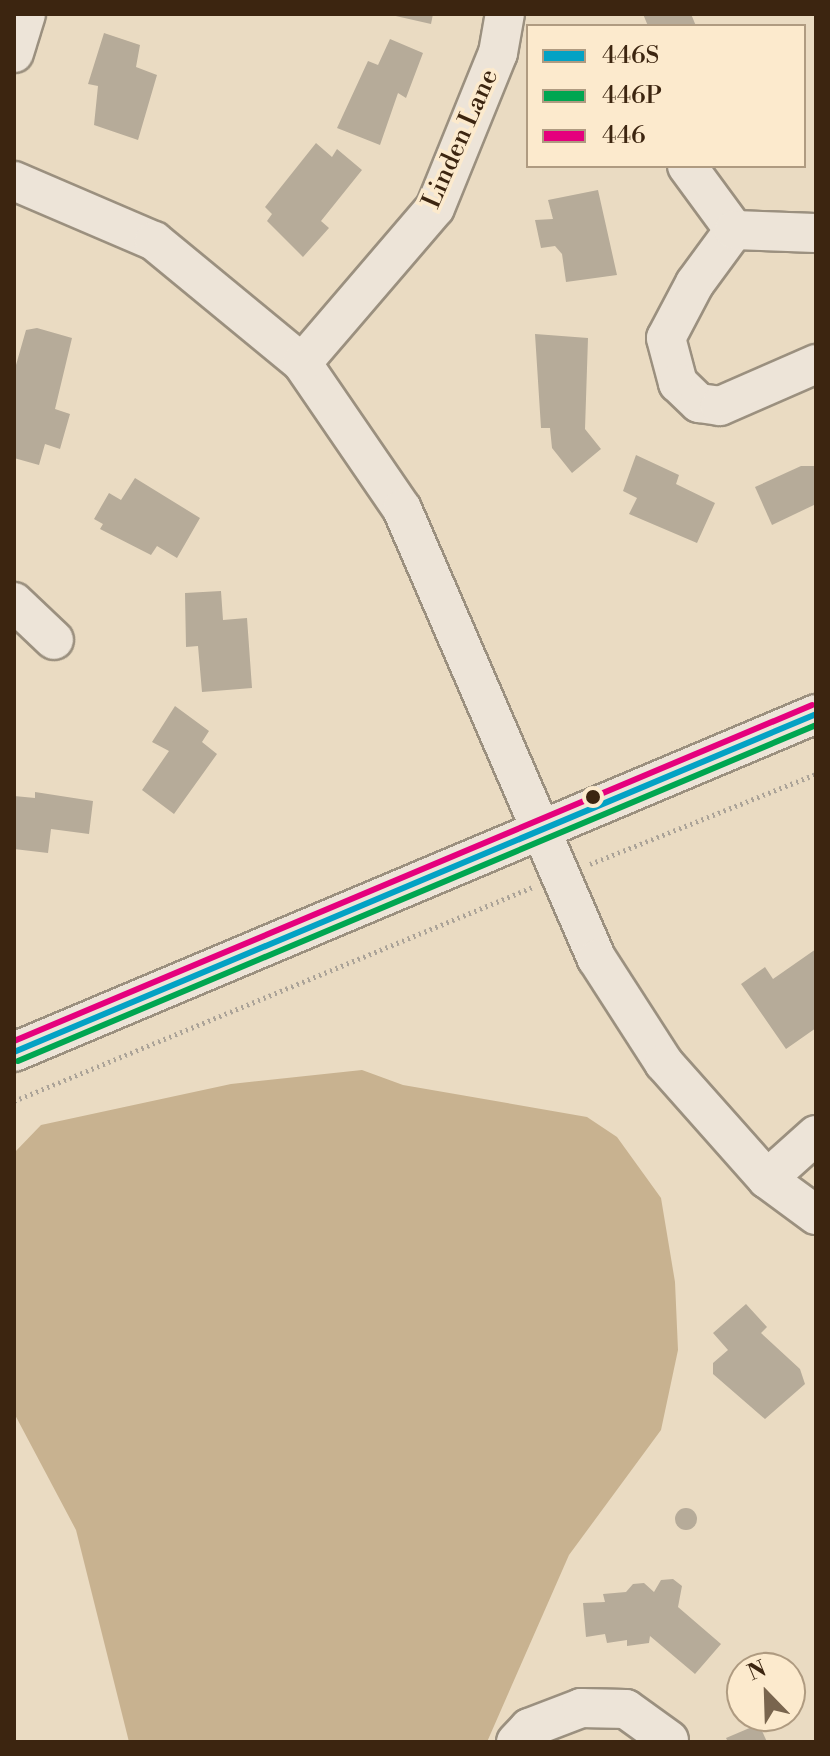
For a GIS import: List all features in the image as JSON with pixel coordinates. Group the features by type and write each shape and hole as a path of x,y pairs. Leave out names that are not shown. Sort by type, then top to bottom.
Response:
{"street":[{"path":"14,53 26,14"},
{"name":"Linden Lane","path":"302,363 435,208 513,59 505,14"},
{"path":"688,168 734,230"},
{"path":"14,181 154,241 302,363 402,509 597,959 664,1063 767,1179 816,1215"},
{"path":"734,230 816,233"},
{"path":"734,230 695,283 666,338 678,383 699,403 720,406 816,364"},
{"path":"14,602 54,640"},
{"path":"14,1052 816,714"},
{"path":"767,1179 816,1135"},
{"path":"516,1742 529,1728 581,1708 626,1709 669,1740"}],"path":[{"path":"14,1101 559,876 816,774"}],"shaded area":[{"path":"362,1070 403,1085 587,1117 617,1137 661,1198 675,1282 678,1350 661,1430 569,1555 487,1742 129,1742 76,1530 14,1413 14,1153 41,1125 231,1084"}],"building":[{"path":"387,14 433,14 431,24"},
{"path":"643,14 691,14 695,24 647,24"},
{"path":"104,33 140,45 136,67 157,75 138,140 94,125 98,86 88,84"},
{"path":"390,39 423,53 406,98 398,93 380,145 337,128 368,61 378,65"},
{"path":"316,143 332,157 337,149 362,170 321,221 329,228 303,257 267,221 272,214 265,207"},
{"path":"598,190 617,275 566,282 562,254 555,246 541,248 535,220 553,219 548,200"},
{"path":"37,328 72,338 55,409 70,414 60,449 45,444 39,465 14,458 14,372 26,330"},
{"path":"535,334 588,338 585,429 601,449 572,473 552,448 550,428 541,428"},
{"path":"636,455 679,475 676,484 715,503 697,543 629,514 637,498 623,491"},
{"path":"801,466 816,466 816,504 772,525 755,487"},
{"path":"135,478 200,518 177,558 157,546 151,555 100,529 103,524 94,519 109,493 121,500"},
{"path":"221,591 223,620 247,618 252,688 202,692 198,646 186,647 185,593"},
{"path":"175,706 209,731 202,742 217,754 174,814 142,790 169,751 152,742"},
{"path":"35,792 93,801 89,834 51,829 48,853 14,849 14,796 35,798"},
{"path":"816,949 816,1028 786,1049 741,984 765,967 773,979"},
{"path":"746,1304 767,1327 761,1333 800,1369 805,1384 765,1419 713,1374 713,1363 728,1350 713,1333"},
{"path":"682,1508 690,1508 697,1519 690,1530 682,1530 675,1523 675,1515"},
{"path":"673,1579 682,1586 678,1607 721,1644 695,1674 650,1636 649,1643 627,1646 627,1640 607,1643 605,1634 586,1637 583,1603 605,1602 603,1594 626,1592 633,1584 644,1583 654,1592 661,1580"},
{"path":"740,1732 763,1732 767,1742 728,1742 726,1738"}],"transit line":[{"name":"446","path":"14,1041 812,705"},
{"name":"446S","path":"14,1052 816,714"},
{"name":"446P","path":"18,1061 816,725"}]}
